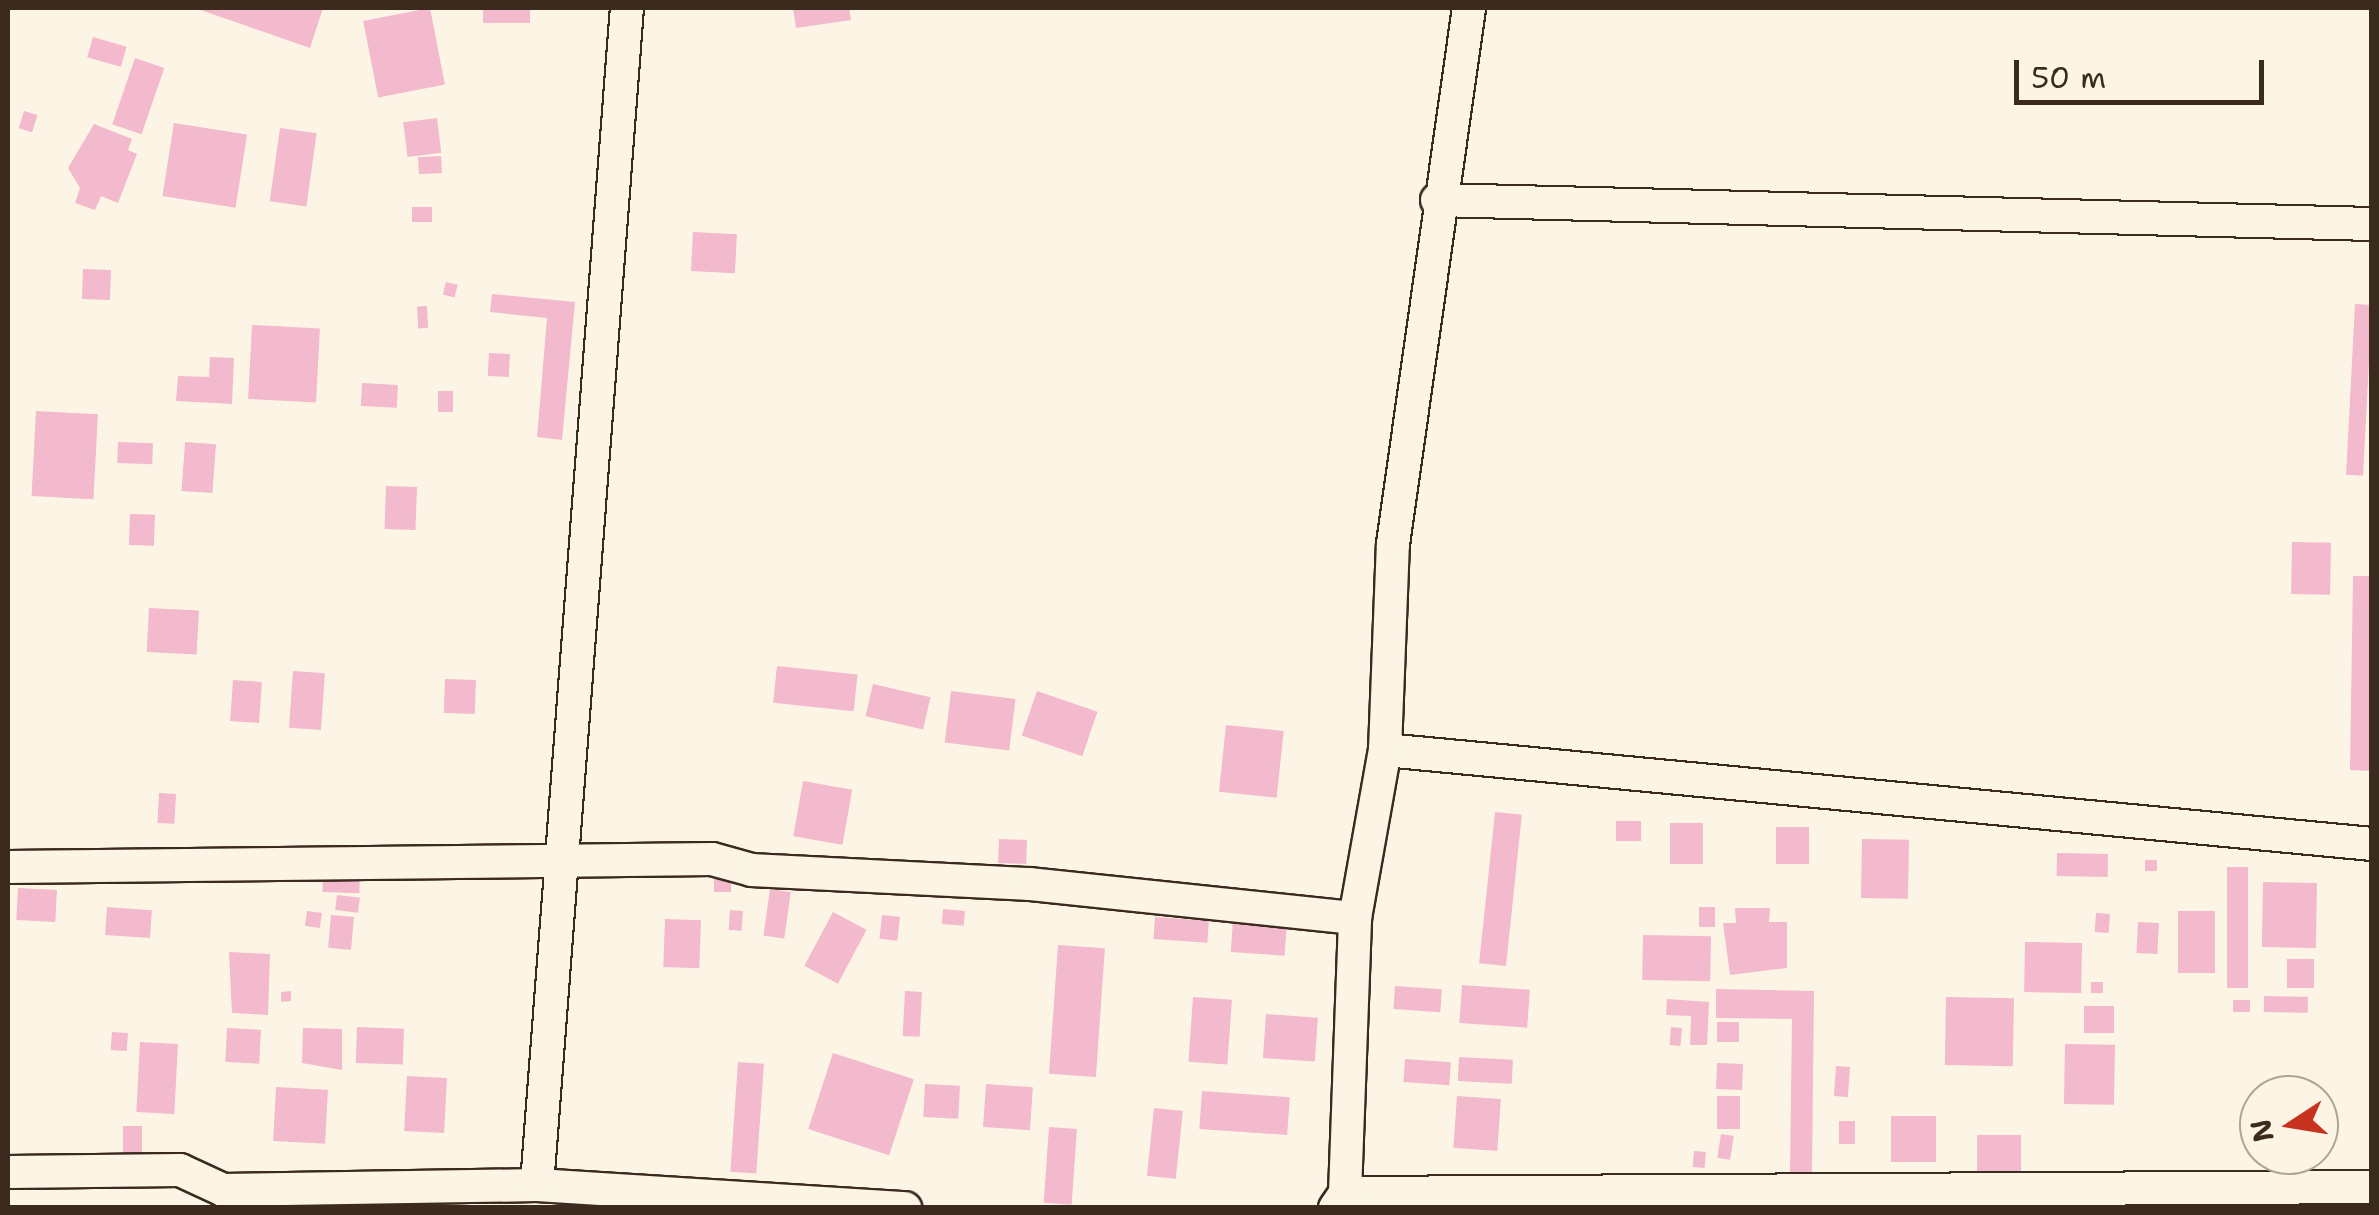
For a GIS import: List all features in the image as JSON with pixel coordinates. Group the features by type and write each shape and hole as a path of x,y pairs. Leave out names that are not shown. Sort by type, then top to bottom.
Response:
{"street":[{"path":"538,1186 627,8"},
{"path":"1469,8 1437,200 1393,544 1385,750 1355,918 1340,1200 2372,1187"},
{"path":"1437,200 2372,224"},
{"path":"1385,750 2372,844"},
{"path":"8,867 386,856 562,861 712,859 752,870 1030,884 1355,918"},
{"path":"8,1172 180,1170 223,1190 538,1186 905,1208"}],"building":[{"path":"195,8 323,8 310,48"},
{"path":"430,8 445,85 378,98 363,21"},
{"path":"483,8 530,8 530,23 483,23"},
{"path":"793,8 849,8 851,20 796,28"},
{"path":"93,37 127,47 121,67 87,57"},
{"path":"135,58 164,68 142,134 112,124"},
{"path":"24,111 37,115 32,132 19,128"},
{"path":"437,118 441,153 408,157 403,122"},
{"path":"174,123 247,135 236,208 162,196"},
{"path":"94,124 132,139 128,150 137,154 118,203 101,196 95,210 75,203 80,188 68,168"},
{"path":"280,128 317,133 306,206 270,201"},
{"path":"441,156 442,173 419,174 418,157"},
{"path":"412,207 432,207 432,222 412,222"},
{"path":"693,232 737,234 735,273 691,271"},
{"path":"83,269 111,270 110,300 82,299"},
{"path":"446,282 458,285 454,298 443,295"},
{"path":"492,294 575,302 562,440 537,437 547,318 490,312"},
{"path":"2355,304 2372,305 2363,476 2346,475"},
{"path":"427,306 428,328 418,328 417,307"},
{"path":"252,325 320,329 316,402 248,399"},
{"path":"489,353 510,354 509,377 488,376"},
{"path":"210,357 234,358 232,404 176,401 178,376 209,377"},
{"path":"362,383 398,385 397,408 361,406"},
{"path":"438,391 453,391 453,412 438,412"},
{"path":"36,411 98,414 93,499 32,496"},
{"path":"118,442 153,443 152,464 117,463"},
{"path":"185,442 216,444 213,493 182,491"},
{"path":"386,486 417,487 415,530 384,529"},
{"path":"130,514 155,515 154,546 129,545"},
{"path":"2292,542 2331,543 2330,595 2291,594"},
{"path":"2353,576 2372,576 2372,771 2350,770"},
{"path":"149,608 199,611 197,655 147,652"},
{"path":"777,666 858,674 854,711 773,703"},
{"path":"293,671 325,673 321,730 289,728"},
{"path":"445,679 476,680 475,714 444,713"},
{"path":"233,680 262,682 259,723 230,721"},
{"path":"873,684 930,697 923,729 866,716"},
{"path":"951,691 1016,699 1009,751 945,743"},
{"path":"1037,691 1098,712 1082,756 1022,735"},
{"path":"1226,725 1284,731 1277,798 1219,792"},
{"path":"803,781 852,790 843,845 793,836"},
{"path":"159,793 176,794 174,824 157,823"},
{"path":"1495,812 1522,815 1506,966 1479,963"},
{"path":"1616,821 1641,821 1641,841 1616,841"},
{"path":"1670,823 1703,823 1703,864 1670,864"},
{"path":"1776,827 1809,827 1809,864 1776,864"},
{"path":"999,839 1027,840 1026,864 998,863"},
{"path":"1862,839 1909,840 1908,899 1861,898"},
{"path":"2057,853 2108,854 2108,877 2057,876"},
{"path":"2145,860 2157,860 2157,871 2145,871"},
{"path":"2227,867 2248,867 2248,988 2227,988"},
{"path":"323,874 360,875 359,893 322,892"},
{"path":"714,877 731,877 731,892 714,892"},
{"path":"2263,882 2317,883 2316,948 2262,947"},
{"path":"18,888 57,890 55,922 16,920"},
{"path":"770,889 791,892 784,938 763,936"},
{"path":"337,895 360,898 358,913 335,910"},
{"path":"107,907 152,910 150,938 105,935"},
{"path":"1699,907 1715,907 1715,927 1699,927"},
{"path":"1735,908 1770,908 1769,922 1787,922 1787,968 1730,975 1723,923 1736,923"},
{"path":"943,909 965,911 964,926 942,924"},
{"path":"730,910 743,911 742,931 729,930"},
{"path":"307,911 322,913 320,928 305,926"},
{"path":"2178,911 2215,911 2215,973 2178,973"},
{"path":"833,912 867,930 838,984 804,966"},
{"path":"2096,913 2110,914 2109,933 2095,932"},
{"path":"331,915 354,917 351,950 328,948"},
{"path":"882,915 900,917 897,941 879,939"},
{"path":"1155,917 1209,921 1207,943 1153,939"},
{"path":"665,919 701,920 699,968 663,967"},
{"path":"1233,920 1287,924 1285,956 1231,952"},
{"path":"2138,922 2159,923 2157,954 2136,953"},
{"path":"1643,935 1711,936 1710,981 1642,980"},
{"path":"2025,942 2082,943 2081,993 2024,992"},
{"path":"1058,945 1105,948 1096,1077 1049,1074"},
{"path":"229,952 270,954 268,1015 232,1013"},
{"path":"2287,959 2314,959 2314,988 2287,988"},
{"path":"2091,982 2103,982 2103,993 2091,993"},
{"path":"1462,985 1530,990 1527,1028 1459,1023"},
{"path":"1395,986 1442,989 1440,1012 1393,1009"},
{"path":"1716,989 1814,991 1812,1173 1790,1173 1792,1019 1716,1018"},
{"path":"291,991 291,1001 281,1002 281,992"},
{"path":"905,991 922,992 920,1037 903,1036"},
{"path":"2264,996 2308,997 2308,1013 2264,1012"},
{"path":"1193,997 1232,1000 1227,1065 1188,1062"},
{"path":"1946,997 2014,998 2013,1066 1945,1065"},
{"path":"1667,999 1709,1002 1707,1045 1690,1045 1691,1016 1666,1015"},
{"path":"2233,1000 2250,1000 2250,1012 2233,1012"},
{"path":"2084,1006 2114,1006 2114,1033 2084,1033"},
{"path":"1266,1014 1318,1018 1315,1062 1263,1058"},
{"path":"1717,1022 1739,1022 1739,1042 1717,1042"},
{"path":"357,1027 404,1029 403,1065 356,1063"},
{"path":"1671,1027 1682,1028 1680,1046 1669,1045"},
{"path":"227,1028 261,1030 259,1064 225,1062"},
{"path":"303,1028 342,1029 342,1070 302,1063"},
{"path":"112,1032 128,1033 127,1051 111,1050"},
{"path":"140,1042 178,1044 174,1114 136,1112"},
{"path":"2065,1044 2115,1045 2114,1105 2064,1104"},
{"path":"833,1053 914,1079 889,1155 808,1129"},
{"path":"1459,1057 1513,1060 1512,1084 1458,1081"},
{"path":"1405,1059 1451,1062 1449,1085 1403,1082"},
{"path":"738,1062 764,1064 756,1174 730,1172"},
{"path":"1717,1063 1743,1064 1742,1090 1716,1089"},
{"path":"1836,1066 1850,1067 1848,1097 1834,1096"},
{"path":"407,1076 447,1078 444,1133 404,1131"},
{"path":"925,1084 960,1086 958,1119 923,1117"},
{"path":"986,1084 1033,1087 1030,1130 983,1127"},
{"path":"276,1087 328,1090 325,1144 273,1141"},
{"path":"1202,1091 1290,1097 1287,1135 1199,1129"},
{"path":"1457,1096 1501,1099 1497,1151 1453,1148"},
{"path":"1717,1096 1740,1096 1740,1129 1717,1129"},
{"path":"1154,1108 1183,1111 1176,1179 1147,1176"},
{"path":"1891,1116 1936,1116 1936,1162 1891,1162"},
{"path":"1839,1121 1855,1121 1855,1144 1839,1144"},
{"path":"123,1126 142,1126 142,1155 123,1155"},
{"path":"1049,1127 1077,1129 1072,1205 1044,1203"},
{"path":"1721,1134 1734,1136 1730,1160 1717,1158"},
{"path":"1977,1135 2021,1135 2021,1173 1977,1173"},
{"path":"1694,1151 1706,1152 1705,1168 1693,1167"}]}
